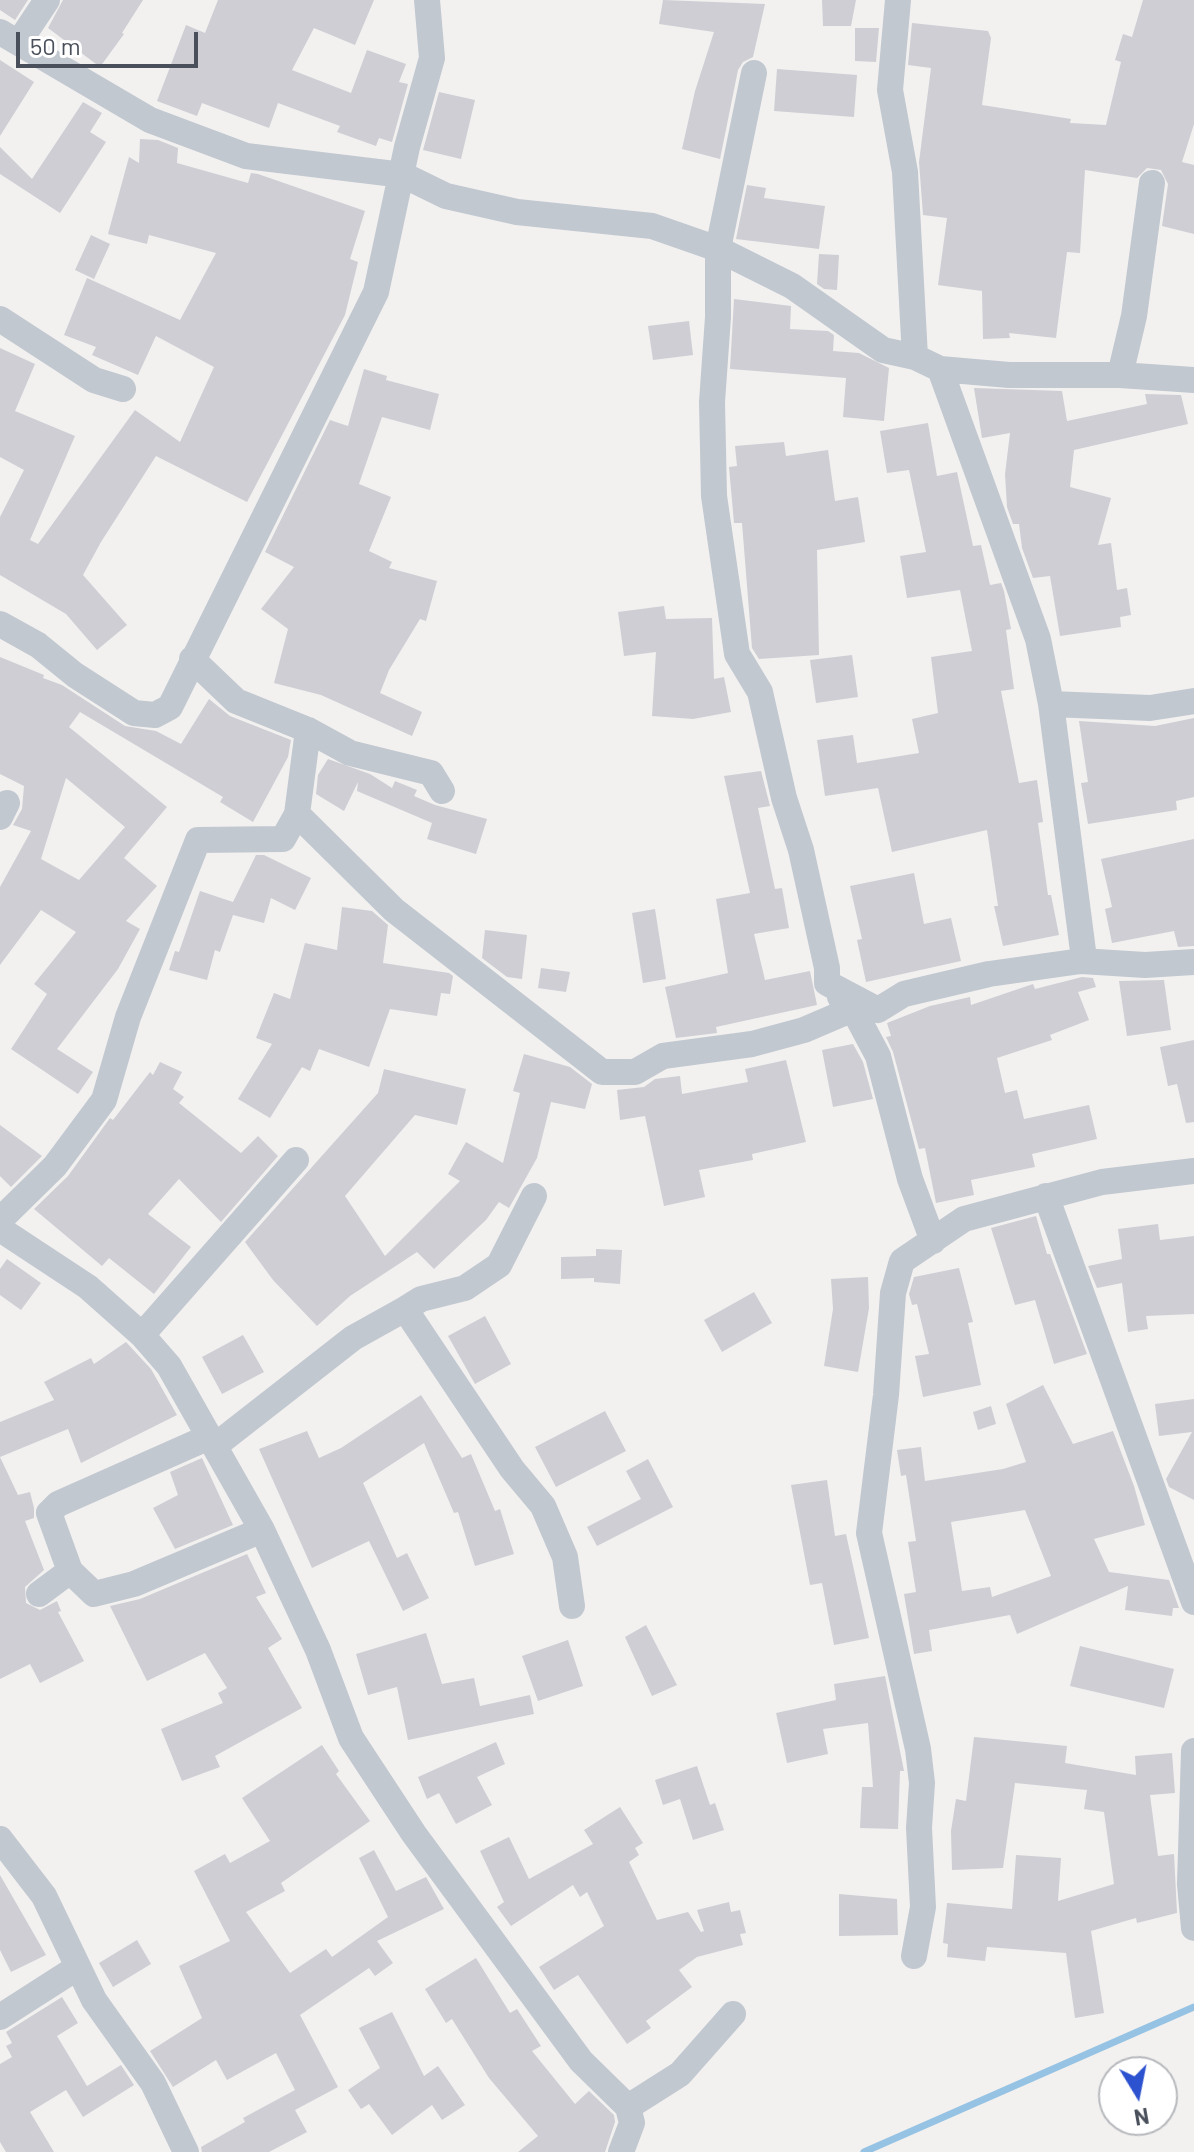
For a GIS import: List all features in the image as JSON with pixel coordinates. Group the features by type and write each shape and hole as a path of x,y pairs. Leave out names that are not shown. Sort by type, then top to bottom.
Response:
{"street":[{"path":"47,0 10,37 150,120 246,156 403,175 446,196 572,220 652,226 718,249 792,286 883,350 915,357 940,369 1009,375 1120,375 1194,380"},
{"path":"0,624 38,645 75,675 134,713 155,715 170,707 376,292 432,58 427,0"},
{"path":"898,0 890,90 905,172 915,357"},
{"path":"754,73 718,249 714,483 737,654 760,692 780,767 784,798 797,834 824,953 827,983 853,1009 878,1056 910,1179 933,1241"},
{"path":"1120,375 1134,316 1152,183"},
{"path":"0,319 94,380 123,389"},
{"path":"940,369 1038,639 1051,704 1083,951 1081,961"},
{"path":"192,659 236,701 308,730 350,753 431,773 442,791"},
{"path":"1051,704 1150,708 1194,701"},
{"path":"0,1220 55,1166 104,1100 128,1017 198,840 283,839 297,814 308,730"},
{"path":"297,814 394,910 602,1072 635,1072 663,1056 752,1044 804,1030 853,1009"},
{"path":"827,983 878,1010 904,994 989,974 1081,961 1145,965 1194,962"},
{"path":"142,1335 296,1160"},
{"path":"914,1956 923,1907 919,1828 922,1783 918,1749 869,1533 886,1395 893,1293 902,1261 964,1219 1102,1182 1194,1171"},
{"path":"262,1530 134,1584 94,1594 70,1571 49,1513 58,1504 213,1441 353,1338 421,1299 465,1288 499,1265 534,1196"},
{"path":"1046,1196 1194,1602"},
{"path":"0,1229 88,1287 142,1335 169,1366 262,1530 318,1650 351,1738 414,1834 581,2061 628,2107 632,2123 621,2152"},
{"path":"405,1309 512,1469 543,1506 565,1557 572,1606"},
{"path":"39,1594 70,1571"},
{"path":"1194,1751 1190,1884 1194,1928"},
{"path":"0,1839 44,1896 94,2000 153,2083 186,2152"},
{"path":"0,2017 78,1967"},
{"path":"628,2107 680,2074 733,2014"}],"building":[{"path":"0,0 28,0 15,20 0,10"},
{"path":"63,0 143,0 100,67 48,28"},
{"path":"218,0 374,0 355,45 314,28 292,70 351,93 367,50 406,64 399,82 408,84 392,142 379,138 376,146 337,132 340,126 278,103 269,128 202,103 197,116 157,101 186,25 205,33"},
{"path":"663,0 765,4 753,57 743,62 738,70 720,159 682,149 695,91 714,32 659,24"},
{"path":"822,0 856,0 851,26 823,26"},
{"path":"1143,0 1194,0 1194,124 1182,162 1194,165 1194,234 1162,226 1168,184 1161,170 1147,168 1137,178 1085,170 1080,253 1067,252 1056,338 1009,333 1010,338 983,339 982,291 938,285 947,218 923,215 919,162 931,68 908,65 912,23 988,31 991,38 982,105 1071,119 1070,123 1106,125 1121,62 1115,60 1123,34 1132,37"},
{"path":"855,28 879,28 876,62 855,61"},
{"path":"0,60 34,82 0,136"},
{"path":"777,69 857,75 854,117 774,111"},
{"path":"439,92 475,100 461,159 423,150"},
{"path":"83,102 102,113 90,132 106,142 60,213 0,174 0,147 32,179"},
{"path":"140,139 158,140 178,148 177,163 248,183 251,173 258,174 365,211 350,259 358,262 345,315 247,502 156,456 101,542 83,575 127,625 97,650 66,614 0,575 0,517 24,470 0,457 0,348 35,364 15,411 75,436 30,540 38,544 135,410 180,442 214,367 156,336 138,375 92,355 96,347 64,335 87,278 180,320 216,253 149,235 147,244 108,234 129,157 139,163"},
{"path":"747,185 766,188 764,198 825,206 819,249 736,239"},
{"path":"91,235 110,244 94,279 75,270"},
{"path":"819,254 839,255 837,290 824,289 817,284"},
{"path":"734,299 791,306 790,329 828,331 834,335 833,351 859,353 889,368 884,421 843,417 846,378 730,369"},
{"path":"689,321 693,355 653,360 648,326"},
{"path":"364,369 387,376 386,380 439,394 430,430 382,417 359,484 391,497 369,551 392,562 389,568 437,581 426,621 420,619 389,670 380,693 422,712 412,736 321,695 274,683 288,629 261,609 294,567 265,552 330,420 348,426"},
{"path":"974,388 1062,391 1067,421 1147,404 1145,394 1181,395 1188,424 1074,450 1070,487 1111,498 1098,545 1111,543 1117,590 1127,588 1131,615 1120,617 1121,627 1060,636 1050,576 1033,578 1022,548 1019,524 1013,524 1007,507 1005,474 1010,433 982,438"},
{"path":"928,423 937,476 957,472 973,546 981,545 990,585 1001,583 1004,591 1011,629 1006,630 1014,689 1001,691 1019,783 1037,780 1043,822 1038,823 1048,895 1051,895 1059,935 1003,946 994,906 998,906 987,830 892,852 878,788 825,796 817,740 853,735 857,763 919,753 912,719 938,713 931,657 972,651 960,590 907,598 900,556 926,552 909,470 887,473 880,431"},
{"path":"784,442 786,456 828,450 835,501 858,497 865,542 817,550 819,655 759,659 752,648 742,523 734,523 729,467 737,466 735,446"},
{"path":"664,606 666,619 712,618 714,679 724,677 731,712 693,719 652,716 656,652 624,656 618,612"},
{"path":"852,655 858,697 816,703 810,660"},
{"path":"0,657 44,675 43,678 62,685 125,726 156,731 181,744 209,699 230,716 291,740 288,757 253,822 220,802 223,797 80,712 69,727 167,807 124,858 157,886 126,921 140,929 118,969 57,1049 93,1072 78,1094 11,1049 47,994 34,984 76,932 41,910 0,965 0,887 31,831 13,825 22,809 24,786 0,774","holes":["66,778 125,827 79,880 41,859"]},
{"path":"1194,718 1194,797 1176,801 1177,810 1088,824 1081,783 1088,782 1079,721 1155,726"},
{"path":"328,759 370,774 392,788 395,781 417,790 414,796 435,805 487,819 476,854 427,839 432,823 357,791 358,782 344,811 316,794 318,775"},
{"path":"761,771 770,806 758,808 775,889 782,888 789,928 754,934 765,980 810,971 817,1005 716,1027 717,1033 676,1038 665,987 728,973 716,899 750,893 724,776"},
{"path":"1194,839 1194,946 1178,947 1174,931 1112,943 1105,909 1112,907 1101,859"},
{"path":"256,855 264,855 311,878 295,910 271,898 264,923 233,915 220,952 215,950 207,980 169,970 175,951 179,952 200,891 233,902"},
{"path":"914,873 924,924 951,918 961,961 866,982 857,940 862,939 850,886"},
{"path":"342,907 372,911 388,925 383,963 449,973 453,976 450,994 441,993 437,1016 390,1009 369,1067 319,1049 310,1071 302,1067 270,1118 238,1099 272,1044 256,1038 274,993 290,999 305,943 337,950"},
{"path":"655,909 666,979 643,983 632,913"},
{"path":"485,930 527,935 522,979 507,977 482,958"},
{"path":"541,968 570,972 566,992 538,988"},
{"path":"1082,977 1093,978 1096,987 1078,992 1089,1020 1050,1035 1052,1040 997,1058 1005,1093 1017,1090 1024,1119 1089,1105 1097,1139 1032,1154 1035,1167 971,1180 974,1195 936,1203 925,1148 919,1149 893,1052 886,1037 891,1036 887,1023 930,1006 970,997 971,1005 1033,984 1035,989"},
{"path":"1164,980 1171,1030 1127,1036 1119,981"},
{"path":"1194,1040 1194,1122 1186,1123 1177,1084 1168,1086 1160,1047"},
{"path":"853,1044 863,1062 873,1099 833,1107 822,1050"},
{"path":"524,1054 570,1067 592,1084 585,1109 551,1102 537,1158 509,1208 499,1202 486,1220 434,1269 417,1252 350,1296 317,1326 273,1280 245,1242 378,1093 384,1069 466,1089 457,1125 415,1115 345,1196 385,1256 460,1181 448,1174 466,1142 503,1163 520,1093 513,1091"},
{"path":"786,1060 806,1142 752,1154 753,1160 699,1170 705,1197 664,1206 645,1116 620,1120 617,1090 644,1087 655,1079 680,1076 682,1094 748,1082 745,1069"},
{"path":"160,1062 182,1072 173,1089 184,1097 179,1103 241,1153 258,1136 278,1156 221,1222 179,1179 148,1214 191,1247 154,1294 109,1258 102,1266 34,1209 68,1176 110,1118 113,1120 150,1072 153,1075"},
{"path":"0,1125 42,1156 11,1187 0,1176"},
{"path":"1036,1216 1047,1254 1050,1254 1087,1354 1054,1364 1035,1300 1015,1305 991,1228"},
{"path":"1158,1224 1160,1240 1194,1236 1194,1314 1146,1316 1148,1329 1128,1332 1122,1283 1097,1288 1088,1266 1122,1259 1118,1229"},
{"path":"596,1249 622,1250 620,1284 594,1282 594,1278 561,1279 561,1257 596,1256"},
{"path":"7,1259 41,1283 21,1310 0,1295 0,1269"},
{"path":"959,1268 973,1322 968,1323 981,1385 923,1397 915,1356 929,1354 917,1304 912,1305 909,1294 914,1277"},
{"path":"868,1277 869,1308 858,1372 824,1366 833,1309 831,1279"},
{"path":"754,1292 772,1323 722,1352 704,1320"},
{"path":"485,1316 511,1364 475,1384 448,1336"},
{"path":"243,1335 264,1372 222,1394 202,1357"},
{"path":"126,1342 151,1369 177,1415 81,1463 68,1429 0,1457 0,1422 54,1400 44,1382 91,1358 94,1364"},
{"path":"1043,1385 1073,1444 1113,1431 1145,1525 1094,1539 1109,1572 1169,1580 1179,1608 1173,1608 1172,1616 1125,1610 1128,1586 1017,1634 1010,1615 929,1630 932,1651 914,1654 904,1594 916,1592 908,1542 916,1541 906,1475 901,1476 897,1450 921,1447 925,1481 1003,1469 1026,1462 1006,1404","holes":["1025,1510 1051,1576 992,1597 990,1587 962,1591 951,1522"]},
{"path":"421,1395 462,1458 471,1454 495,1511 500,1509 514,1554 475,1566 458,1512 454,1513 424,1443 363,1483 397,1558 407,1553 429,1598 403,1611 369,1541 312,1568 259,1449 307,1431 319,1458 341,1448"},
{"path":"1194,1399 1194,1500 1169,1487 1166,1479 1192,1432 1159,1436 1155,1404"},
{"path":"991,1406 996,1424 978,1430 973,1412"},
{"path":"605,1411 626,1451 556,1487 535,1447"},
{"path":"0,1457 18,1495 30,1492 34,1508 34,1518 25,1521 44,1570 25,1587 26,1603 40,1610 57,1601 61,1611 58,1612 84,1661 40,1683 30,1664 0,1679"},
{"path":"202,1458 233,1525 175,1549 153,1508 178,1495 170,1472"},
{"path":"648,1459 673,1507 597,1546 587,1527 641,1499 626,1471"},
{"path":"827,1480 835,1536 846,1534 869,1638 834,1645 822,1583 810,1585 791,1485"},
{"path":"247,1554 266,1593 256,1597 282,1639 268,1648 302,1708 215,1756 220,1767 182,1781 161,1729 223,1703 218,1693 227,1688 205,1653 147,1681 110,1606 140,1599"},
{"path":"646,1625 677,1685 652,1696 625,1637"},
{"path":"426,1633 442,1684 474,1678 480,1706 530,1695 534,1714 408,1740 397,1687 368,1695 356,1654"},
{"path":"568,1640 583,1686 538,1701 522,1656"},
{"path":"1080,1646 1174,1669 1164,1708 1070,1686"},
{"path":"885,1676 904,1771 900,1771 898,1829 860,1828 862,1787 873,1787 868,1723 823,1729 828,1754 787,1763 776,1713 836,1700 834,1684"},
{"path":"974,1737 1067,1746 1065,1763 1136,1775 1135,1756 1172,1753 1175,1793 1150,1795 1158,1856 1174,1854 1177,1913 1137,1923 1136,1918 1091,1931 1104,2013 1075,2018 1066,1953 987,1947 985,1961 947,1957 948,1944 943,1943 947,1903 1012,1909 1016,1855 1061,1858 1058,1901 1114,1884 1104,1812 1084,1809 1087,1790 1015,1783 1003,1868 952,1870 951,1831 956,1799 966,1801"},
{"path":"496,1742 505,1764 477,1777 492,1805 456,1824 439,1793 427,1799 418,1777"},
{"path":"322,1745 339,1771 336,1774 370,1821 281,1883 285,1891 246,1912 290,1973 326,1949 332,1957 388,1917 359,1858 374,1850 396,1891 426,1877 444,1909 377,1941 393,1963 375,1976 369,1968 300,2015 338,2087 295,2110 307,2132 269,2152 202,2152 201,2147 245,2122 243,2118 295,2090 276,2053 227,2080 216,2060 173,2087 150,2051 202,2018 179,1966 230,1941 194,1871 225,1854 230,1863 270,1841 242,1798"},
{"path":"697,1766 710,1805 715,1803 724,1830 693,1840 680,1799 663,1805 655,1780"},
{"path":"620,1807 643,1843 635,1848 639,1855 629,1862 657,1920 688,1912 701,1932 704,1931 697,1910 729,1902 731,1912 740,1910 746,1933 740,1934 743,1945 697,1957 679,1970 692,1987 646,2021 651,2028 627,2044 578,1975 554,1990 539,1967 604,1926 587,1892 580,1897 573,1885 511,1926 497,1907 504,1902 480,1851 509,1837 529,1879 593,1844 584,1830"},
{"path":"0,1875 46,1955 11,1972 0,1950"},
{"path":"839,1894 897,1899 898,1935 839,1936"},
{"path":"137,1940 151,1964 113,1987 99,1963"},
{"path":"476,1958 510,2013 517,2009 541,2046 532,2051 575,2104 589,2091 614,2115 615,2122 605,2152 518,2152 538,2136 489,2078 452,2019 446,2023 425,1989"},
{"path":"62,1997 78,2023 57,2036 87,2086 121,2065 134,2085 83,2117 66,2090 30,2112 54,2152 6,2152 0,2142 0,2064 12,2057 6,2046 12,2043 6,2032"},
{"path":"392,2012 424,2076 438,2066 465,2105 442,2120 432,2105 392,2135 369,2104 361,2109 348,2090 380,2068 359,2028"}],"waterway":[{"path":"864,2152 1194,2007"}]}
